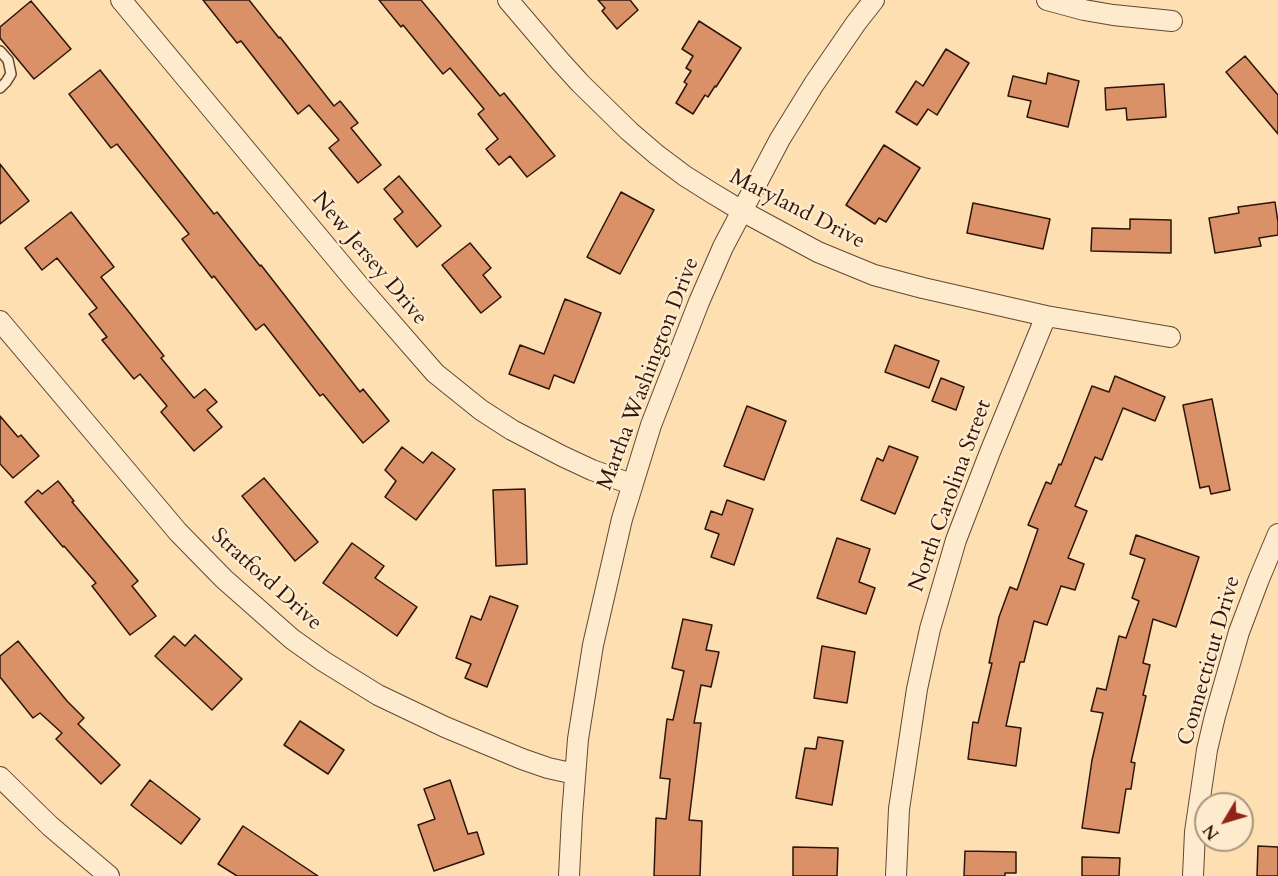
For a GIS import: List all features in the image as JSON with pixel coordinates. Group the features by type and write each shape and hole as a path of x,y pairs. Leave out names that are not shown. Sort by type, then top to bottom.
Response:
{"street":[{"name":"New Jersey Drive","path":"121,0 435,373 481,410 513,430 592,470 632,484"},
{"name":"Maryland Drive","path":"508,0 566,69 657,155 685,176 742,211 818,252 874,274 923,288 1046,316 1170,337"},
{"name":"Martha Washington Drive","path":"569,876 575,774 593,645 610,565 651,425 719,256 742,211 780,139 814,84 874,0"},
{"path":"1047,0 1083,10 1172,21"},
{"name":"North Carolina Street","path":"896,876 899,809 917,689 932,620 956,540 1046,316"},
{"name":"Stratford Drive","path":"0,321 178,532 224,579 292,639 378,695 445,727 522,759 575,774"},
{"name":"Connecticut Drive","path":"1193,876 1197,820 1207,750 1215,716 1239,632 1278,534"},
{"path":"0,777 50,826 109,876"}],"lane":[{"path":"0,51 8,60 11,74 0,88"}],"building":[{"path":"203,0 249,0 334,106 340,101 358,123 351,128 381,165 358,183 329,148 339,140 309,105 298,114 241,41 237,43"},
{"path":"379,0 421,0 500,96 504,93 555,156 527,177 510,156 499,165 486,149 498,139 478,114 484,109 450,68 443,74"},
{"path":"598,0 630,0 638,10 617,29 602,11 605,8"},
{"path":"31,1 71,49 34,79 0,38 0,27"},
{"path":"699,21 741,48 716,87 708,97 705,95 693,114 676,103 687,84 684,82 691,71 686,68 693,56 682,49"},
{"path":"946,49 969,63 937,115 928,109 917,125 896,112 916,81 923,86"},
{"path":"1245,56 1278,95 1278,134 1226,72"},
{"path":"100,70 214,214 217,212 261,265 360,392 363,389 389,421 363,443 323,394 320,396 264,324 256,330 214,276 212,278 182,239 189,234 117,144 111,148 69,94"},
{"path":"1048,73 1079,81 1068,127 1027,117 1031,101 1008,96 1013,76 1046,84"},
{"path":"1164,84 1166,117 1127,120 1126,108 1106,110 1105,88"},
{"path":"884,145 920,168 886,222 879,218 875,224 846,205"},
{"path":"0,164 29,201 0,224"},
{"path":"399,176 441,226 417,247 394,219 403,212 384,189"},
{"path":"621,192 654,210 620,274 587,257"},
{"path":"1275,202 1278,235 1259,238 1261,246 1215,253 1209,218 1239,213 1238,207"},
{"path":"973,203 1050,219 1043,249 967,233"},
{"path":"71,212 114,267 101,277 164,356 161,358 194,398 205,389 217,402 207,410 222,427 194,451 161,412 167,406 140,374 134,379 102,340 107,337 89,314 97,308 57,258 42,270 25,248"},
{"path":"1130,219 1171,220 1171,253 1091,251 1092,228 1130,229"},
{"path":"470,243 491,268 483,275 501,297 481,313 442,265"},
{"path":"565,299 601,313 574,383 554,375 549,389 509,374 520,345 544,354"},
{"path":"895,345 939,361 929,388 885,372"},
{"path":"1115,376 1165,397 1155,421 1123,408 1102,460 1095,457 1075,506 1087,511 1068,558 1084,564 1075,590 1061,586 1047,625 1034,621 1024,662 1020,662 1006,726 1021,728 1016,766 968,759 973,722 978,723 992,663 989,663 999,617 1010,587 1017,590 1038,529 1028,525 1046,482 1051,484 1059,464 1061,465 1092,386 1109,392"},
{"path":"941,378 964,387 956,410 932,401"},
{"path":"1212,399 1230,490 1211,494 1209,486 1200,488 1183,405"},
{"path":"747,406 786,421 764,480 724,466"},
{"path":"0,416 39,456 13,478 0,464"},
{"path":"889,446 918,457 895,514 861,500 877,458 883,461"},
{"path":"402,447 423,463 432,452 455,469 416,520 385,497 396,481 385,470"},
{"path":"264,478 318,542 295,561 242,496"},
{"path":"58,481 74,501 72,502 138,581 132,586 156,616 130,635 92,586 96,583 25,502 38,490 42,494"},
{"path":"525,489 527,564 496,566 493,490"},
{"path":"727,500 753,509 734,565 711,557 719,534 705,529 711,511 722,515"},
{"path":"1136,535 1199,557 1176,627 1153,619 1143,663 1150,665 1143,695 1146,696 1131,762 1135,763 1131,789 1126,789 1119,833 1082,828 1092,760 1103,713 1091,711 1097,688 1106,690 1119,636 1126,638 1139,601 1132,598 1145,559 1130,554"},
{"path":"837,538 870,549 859,582 875,588 866,614 817,598"},
{"path":"352,543 384,566 375,578 417,607 397,636 323,583"},
{"path":"490,596 518,606 487,687 465,678 471,664 456,658 471,616 481,620"},
{"path":"683,619 712,625 706,650 719,652 711,687 701,685 694,723 701,723 689,820 702,821 700,876 654,876 656,818 666,819 670,779 660,778 667,719 673,720 684,671 672,668"},
{"path":"195,635 242,679 212,710 155,656 174,636 185,646"},
{"path":"18,641 67,701 84,718 78,724 120,765 101,784 56,739 62,733 40,713 33,718 0,677 0,656"},
{"path":"822,646 855,652 847,703 814,698"},
{"path":"300,721 344,750 328,774 284,745"},
{"path":"818,737 843,741 832,805 796,798 805,748 816,749"},
{"path":"150,780 200,819 181,844 131,805"},
{"path":"450,780 468,834 477,832 484,854 434,871 418,825 435,819 424,789"},
{"path":"243,826 318,876 237,876 218,864"},
{"path":"1258,846 1278,847 1278,876 1257,876"},
{"path":"793,847 838,848 837,876 793,876"},
{"path":"965,851 1016,852 1016,873 1005,873 1005,876 964,876"},
{"path":"1082,857 1120,858 1119,876 1082,876"}]}
